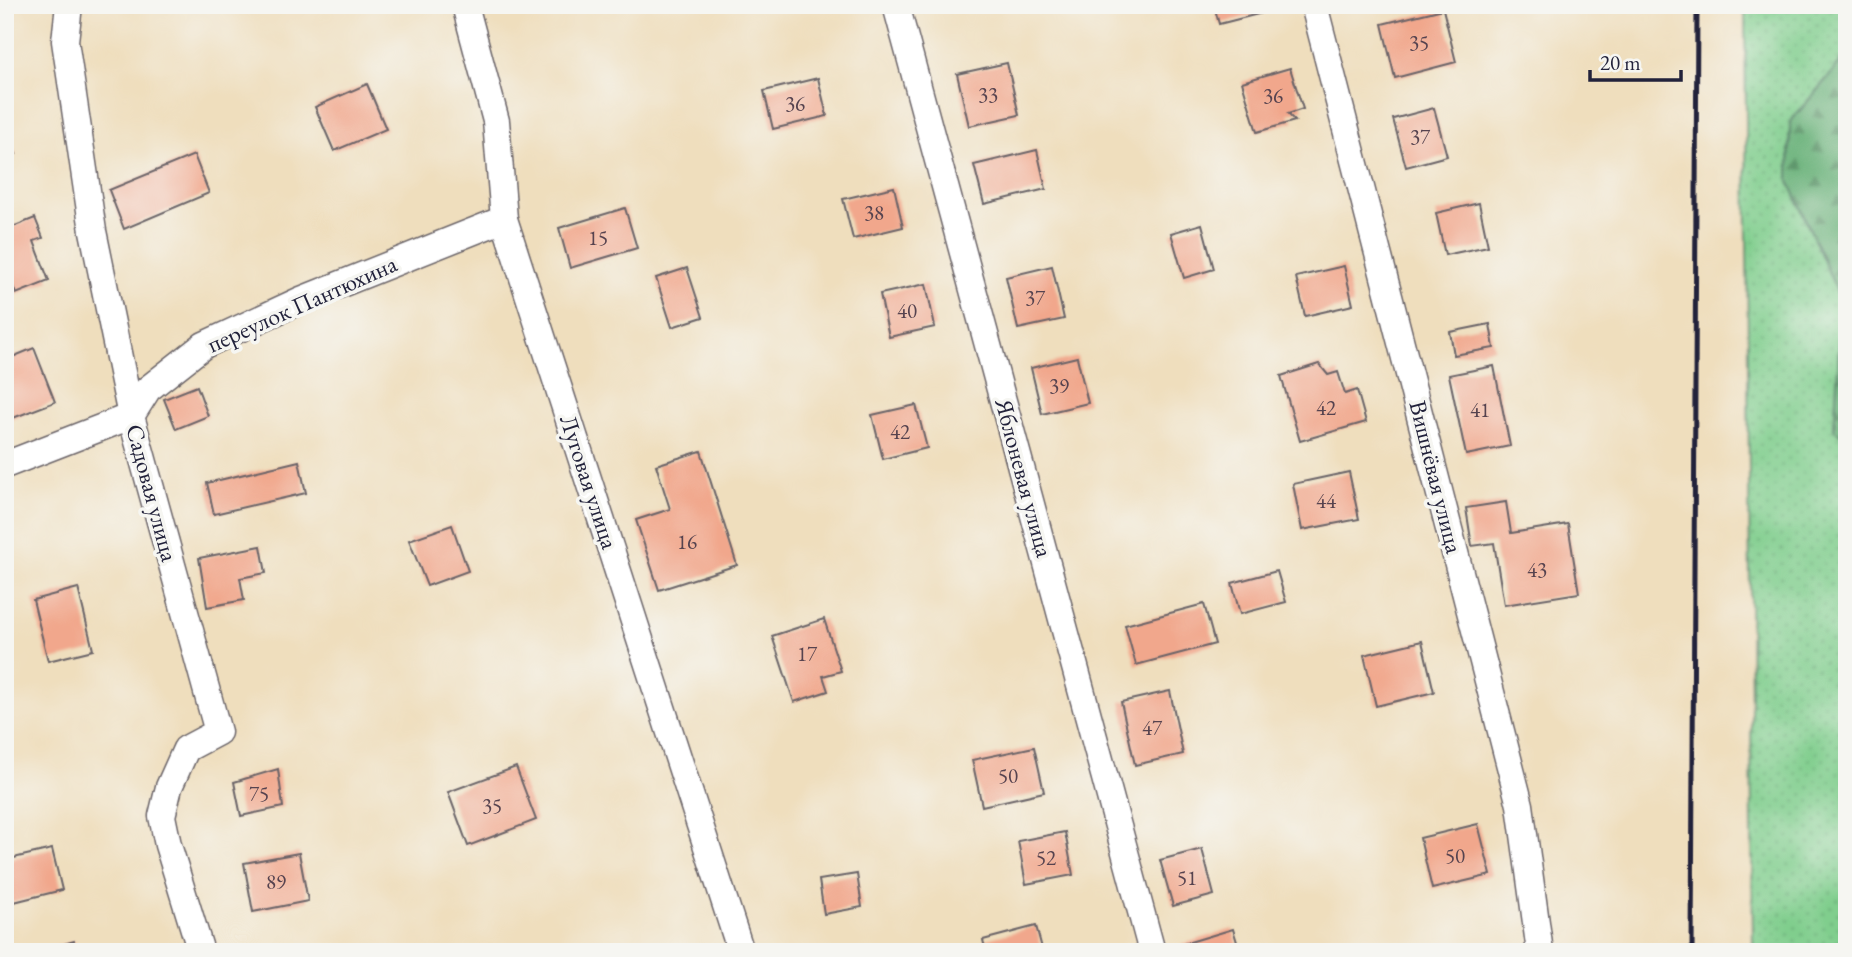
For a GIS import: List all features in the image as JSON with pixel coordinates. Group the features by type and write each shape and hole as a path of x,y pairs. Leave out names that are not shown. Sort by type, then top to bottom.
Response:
{"street":[{"name":"Садовая улица","path":"69,5 65,41 93,231 131,416 218,732 186,749 169,787 162,816 168,845 201,952"},
{"name":"Луговая улица","path":"466,5 496,121 503,219 741,952"},
{"name":"Яблоневая улица","path":"896,5 1152,952"},
{"name":"Вишнёвая улица","path":"1314,5 1521,805 1540,952"},
{"name":"переулок Пантюхина","path":"131,416 148,389 204,345 300,300 503,219"},
{"path":"5,465 131,416"}],"green space":[{"path":"1745,5 1847,5 1847,55 1790,122 1789,181 1842,303 1834,430 1847,438 1847,952 1753,952"},
{"path":"1847,55 1847,438 1834,430 1842,303 1789,181 1790,122"}],"building":[{"path":"1214,5 1268,5 1270,11 1219,24"},
{"path":"1443,9 1456,62 1395,78 1382,24"},
{"path":"1007,63 1019,115 969,126 957,74"},
{"path":"1290,68 1303,109 1288,114 1295,121 1257,132 1242,82"},
{"path":"818,78 827,116 773,129 764,91"},
{"path":"367,84 386,129 334,151 315,107"},
{"path":"1434,108 1447,156 1406,167 1393,119"},
{"path":"5,131 16,154 5,159"},
{"path":"1037,150 1046,189 984,204 974,165"},
{"path":"194,155 209,193 124,229 109,190"},
{"path":"894,187 903,227 853,239 843,199"},
{"path":"1479,203 1488,246 1445,255 1436,213"},
{"path":"625,208 637,248 570,268 559,228"},
{"path":"35,218 43,238 34,241 49,281 16,294 5,266 5,230"},
{"path":"1202,224 1214,269 1184,278 1171,233"},
{"path":"1052,266 1064,319 1018,329 1006,277"},
{"path":"1344,266 1353,305 1305,316 1296,277"},
{"path":"687,268 703,317 672,327 656,278"},
{"path":"926,284 935,327 889,337 880,294"},
{"path":"1490,324 1494,348 1454,355 1450,332"},
{"path":"34,348 55,402 5,421 5,360"},
{"path":"1077,357 1088,403 1042,414 1031,368"},
{"path":"1319,364 1328,375 1338,372 1345,394 1357,390 1366,422 1300,441 1281,376"},
{"path":"1494,366 1510,446 1466,455 1449,375"},
{"path":"197,386 208,416 176,429 164,399"},
{"path":"916,405 927,448 883,459 872,415"},
{"path":"701,451 737,565 659,590 636,520 670,509 656,465"},
{"path":"299,461 306,493 214,514 207,483"},
{"path":"1349,472 1359,519 1302,530 1293,484"},
{"path":"1506,502 1511,533 1568,524 1579,593 1504,605 1494,543 1472,546 1466,508"},
{"path":"452,525 468,571 427,586 409,540"},
{"path":"261,546 266,573 240,578 244,600 207,607 199,558"},
{"path":"1277,571 1286,602 1240,614 1232,583"},
{"path":"78,588 93,650 48,661 33,600"},
{"path":"1204,604 1215,644 1136,665 1125,625"},
{"path":"824,619 841,671 823,676 828,691 794,702 772,636"},
{"path":"1422,641 1434,692 1376,706 1364,655"},
{"path":"1170,691 1183,754 1135,765 1121,702"},
{"path":"1034,747 1044,792 982,806 972,760"},
{"path":"516,767 536,820 468,846 448,792"},
{"path":"278,769 283,807 241,816 234,782"},
{"path":"1478,824 1491,875 1432,889 1420,838"},
{"path":"1065,832 1073,875 1026,884 1018,841"},
{"path":"52,849 62,890 10,903 5,884 5,860"},
{"path":"1202,849 1214,895 1173,906 1160,860"},
{"path":"299,853 308,901 253,912 244,863"},
{"path":"857,874 862,907 824,914 819,880"},
{"path":"1036,926 1043,952 986,952 983,940"},
{"path":"1233,929 1240,952 1182,952 1180,945"},
{"path":"74,941 77,952 40,952 40,951"}],"railway":[{"path":"1692,952 1697,5"}]}
